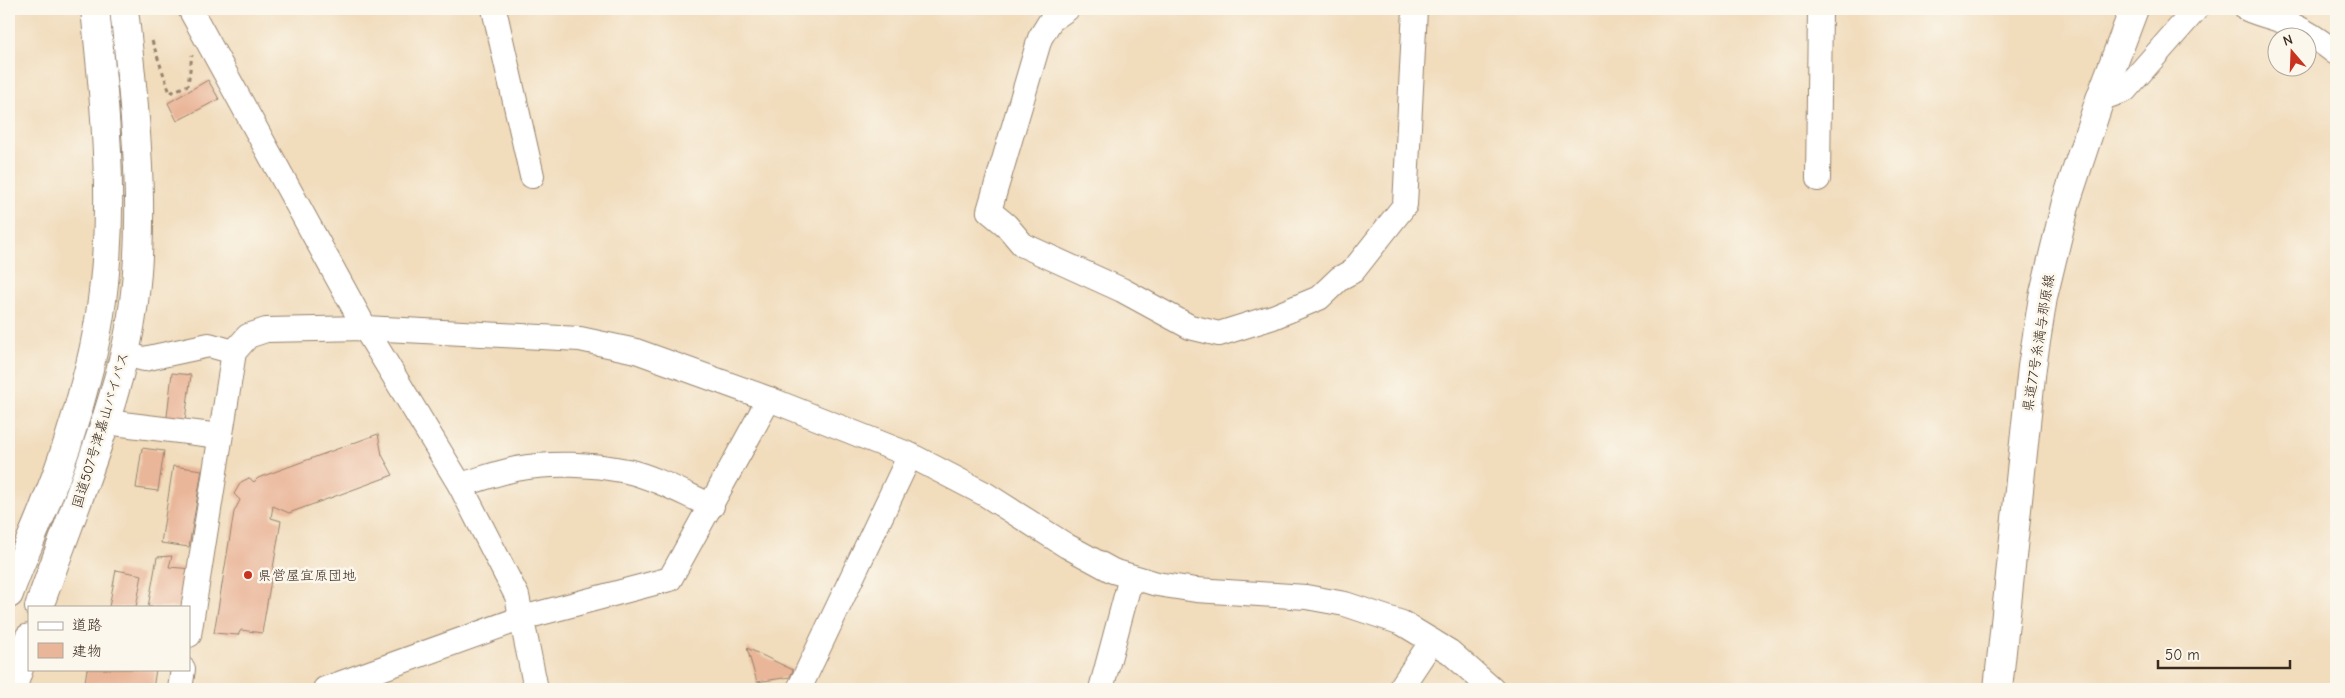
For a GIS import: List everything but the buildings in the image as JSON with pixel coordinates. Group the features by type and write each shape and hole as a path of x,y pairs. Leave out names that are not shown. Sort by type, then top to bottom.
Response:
{"main road":[{"name":"国道507号津嘉山バイパス","path":"9,594 18,545 44,508 87,379 102,300 109,229 109,163 95,9"},
{"name":"国道507号津嘉山バイパス","path":"39,606 106,422 125,354 134,295 138,228 136,118 124,9"},
{"name":"県道77号糸満与那原線","path":"1998,689 2032,368 2043,297 2066,202 2100,99 2134,9"},
{"path":"18,545 56,559"},
{"path":"12,689 28,641"}],"street":[{"path":"494,9 532,176"},
{"path":"1067,9 1051,20 1040,38 989,211 1006,225 1023,245 1122,290 1190,327 1219,334 1273,317 1319,298 1340,278 1353,270 1404,205 1414,9"},
{"path":"1818,179 1820,9"},
{"path":"2100,99 2125,90 2196,9"},
{"path":"2247,9 2264,17 2290,24 2315,37 2336,53"},
{"path":"193,14 365,328 460,485 517,596 536,689"},
{"path":"190,629 234,352 248,336 266,330 365,328 580,339 636,351 769,399 910,455 985,494 1067,546 1113,571 1131,577 1196,590 1306,597 1345,604 1402,623 1450,652 1492,689"},
{"path":"125,354 144,359 209,345 234,352"},
{"path":"325,689 522,618 670,579 712,506 769,399"},
{"path":"106,422 220,436"},
{"path":"798,689 910,455"},
{"path":"460,485 516,469 558,465 596,467 627,472 658,482 712,506"},
{"path":"1100,689 1131,577"},
{"path":"1400,689 1432,641"},
{"path":"180,689 183,670"}],"path":[{"path":"151,40 170,93 188,85 193,14"}],"place":[{"name":"県営屋宜原団地","path":"248,575"}]}
